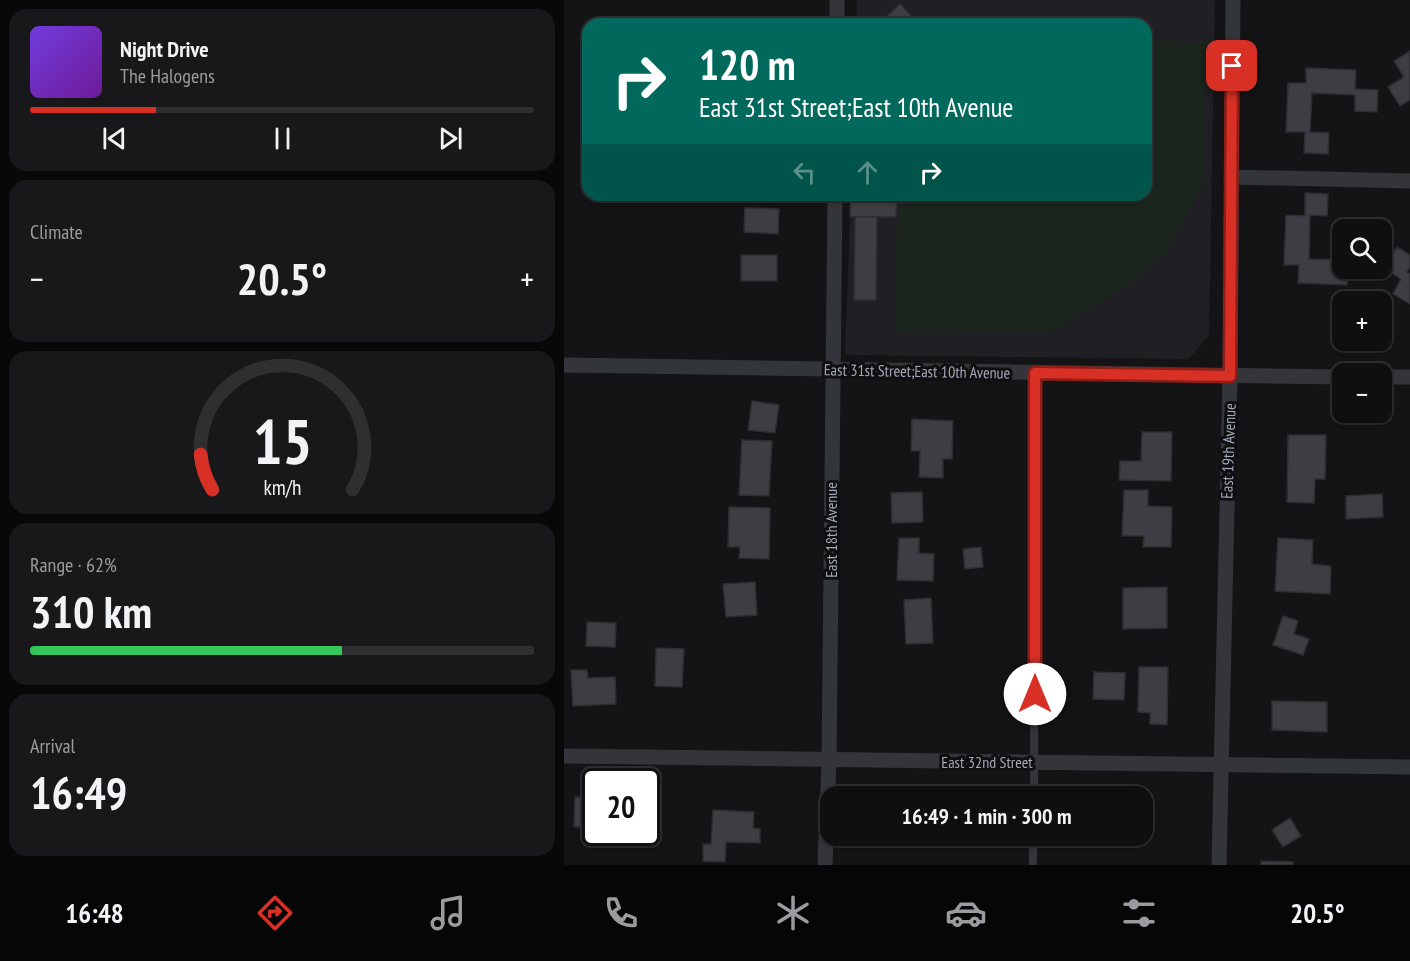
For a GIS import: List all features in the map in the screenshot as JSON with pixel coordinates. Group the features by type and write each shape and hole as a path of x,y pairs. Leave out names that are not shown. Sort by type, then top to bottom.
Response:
{"street":[{"path":"837,0 837,18"},
{"name":"East 19th Avenue","path":"1219,865 1230,376 1233,0"},
{"path":"1231,177 1410,181"},
{"name":"East 18th Avenue","path":"825,865 829,761 835,201"},
{"name":"East 31st Street;East 10th Avenue","path":"564,365 1332,377"},
{"path":"1392,377 1410,377"},
{"name":"East 32nd Street","path":"564,756 1410,768"}],"lane":[{"path":"1034,786 1035,373"},
{"path":"1033,846 1033,865"}],"shaded area":[{"path":"857,0 1215,0 1209,335 1189,359 845,355 851,201 1152,201 1152,18 856,18"},
{"path":"1152,38 1206,42 1204,182 1168,250 1129,285 1052,331 895,333 897,201 1152,201"}],"building":[{"path":"900,4 913,18 885,18"},
{"path":"1410,51 1410,100 1400,106 1388,87 1404,77 1394,61"},
{"path":"1306,68 1356,70 1355,89 1378,90 1377,112 1355,111 1355,95 1312,93 1310,132 1329,133 1328,154 1304,153 1305,132 1286,132 1288,83 1306,83"},
{"path":"1305,193 1328,194 1327,216 1310,215 1309,259 1332,260 1332,279 1347,279 1347,285 1298,283 1299,265 1284,265 1286,215 1305,216"},
{"path":"851,201 897,201 896,217 850,217"},
{"path":"745,208 779,209 778,234 744,232"},
{"path":"855,217 877,217 876,300 854,300"},
{"path":"1397,247 1410,255 1410,267 1407,272 1410,274 1410,304 1393,294 1401,279 1392,273 1392,255"},
{"path":"741,255 777,255 777,281 741,281"},
{"path":"752,401 779,405 775,433 748,430"},
{"path":"912,419 953,421 952,459 943,459 943,478 919,477 920,451 911,451"},
{"path":"1142,432 1172,432 1171,481 1119,480 1120,461 1141,461"},
{"path":"1288,435 1326,435 1325,479 1315,479 1314,503 1287,502"},
{"path":"742,440 772,441 769,496 739,495"},
{"path":"1124,490 1148,490 1148,506 1172,507 1171,547 1143,547 1144,536 1122,536"},
{"path":"922,492 923,522 892,523 891,493"},
{"path":"1382,494 1383,517 1346,519 1346,496"},
{"path":"729,507 770,508 769,559 739,558 740,547 728,547"},
{"path":"899,538 919,538 919,553 934,554 933,581 897,580"},
{"path":"1278,538 1313,540 1312,564 1331,566 1330,594 1275,591"},
{"path":"981,547 983,567 965,569 963,549"},
{"path":"755,582 757,615 726,617 723,584"},
{"path":"1167,587 1167,628 1123,629 1123,588"},
{"path":"931,598 933,643 906,644 904,600"},
{"path":"1283,616 1298,621 1294,634 1309,639 1303,655 1273,645"},
{"path":"587,622 616,623 615,647 586,646"},
{"path":"656,648 684,649 682,687 655,686"},
{"path":"1139,667 1168,667 1167,725 1150,724 1150,713 1138,712"},
{"path":"571,670 587,670 588,678 615,677 616,704 573,706"},
{"path":"1094,672 1125,673 1124,700 1093,699"},
{"path":"1272,701 1327,702 1327,732 1272,730"},
{"path":"575,797 582,797 582,827 574,827"},
{"path":"713,810 754,812 753,828 760,829 760,843 726,842 725,862 703,861 703,844 711,844"},
{"path":"1290,818 1301,836 1283,847 1272,830"},
{"path":"1261,861 1293,862 1293,865 1261,865"}],"route":[{"path":"1035,694 1035,373 1230,376 1232,66"}]}
